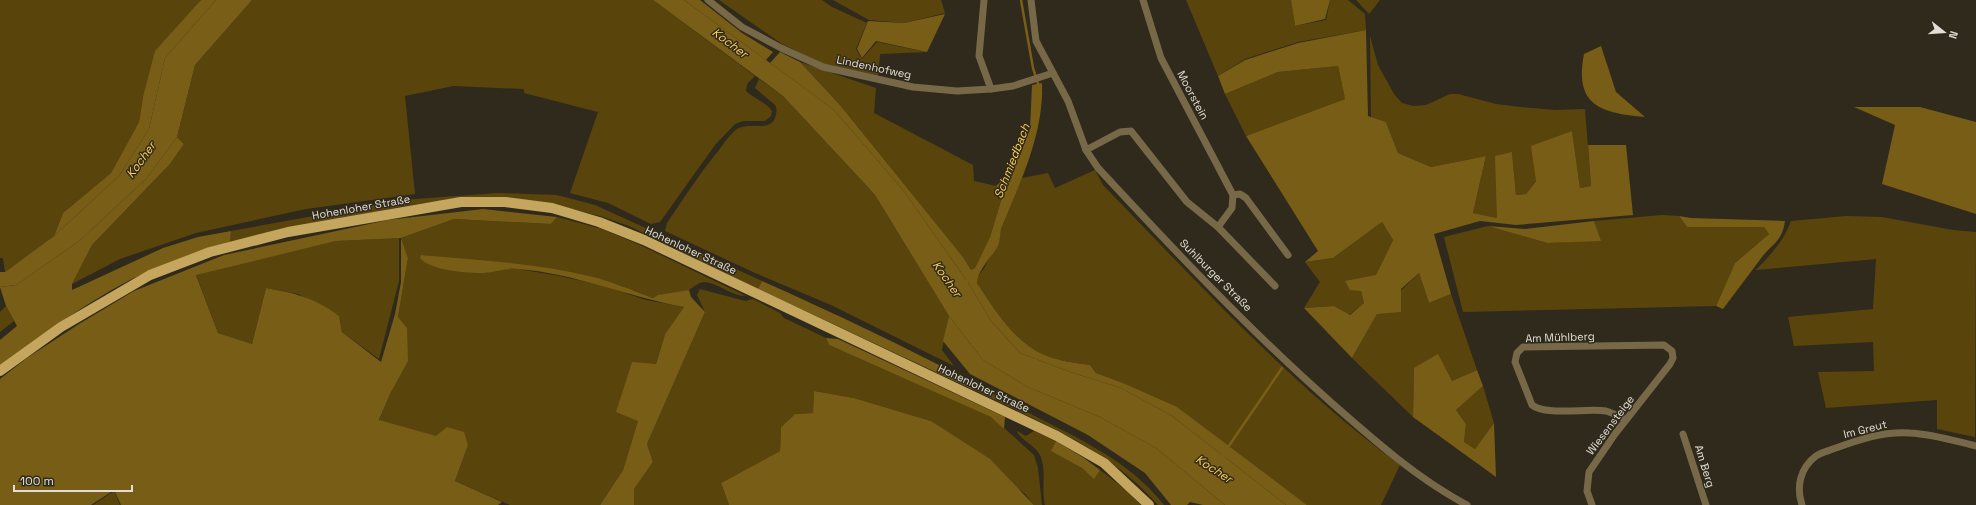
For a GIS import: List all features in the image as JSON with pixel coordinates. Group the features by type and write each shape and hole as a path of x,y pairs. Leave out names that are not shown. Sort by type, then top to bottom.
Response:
{"main road":[{"name":"Hohenloher Straße","path":"0,371 61,327 150,275 210,252 288,232 461,202 505,202 552,208 599,222 644,240 1057,436 1104,463 1149,505"}],"street":[{"name":"Lindenhofweg","path":"708,0 742,27 781,48 823,67 913,87 957,91 991,89 1014,86 1052,73"},
{"path":"984,0 979,56 991,89"},
{"name":"Suhlburger Straße","path":"1031,0 1036,41 1068,101 1086,150 1098,168 1189,265 1296,372 1382,447 1450,496 1467,505"},
{"name":"Moorstein","path":"1143,0 1161,58 1233,195"},
{"path":"1086,150 1120,132 1131,131 1187,202 1218,227 1275,286"},
{"path":"1218,227 1232,208 1233,195 1240,194 1246,198 1288,255"},
{"name":"Am Mühlberg","path":"1626,420 1615,414 1604,411 1545,410 1534,408 1515,362 1516,353 1524,347 1664,345 1672,351 1673,358 1670,364"},
{"name":"Wiesensteige","path":"1592,505 1587,491 1589,472 1626,420 1670,364"},
{"name":"Im Greut","path":"1802,505 1798,495 1798,483 1808,465 1817,455 1854,441 1894,432 1911,433 1976,446"},
{"name":"Am Berg","path":"1683,434 1706,505"}],"shaded area":[{"path":"0,0 201,0 191,12 143,97 139,122 111,173 63,213 54,236 5,272 3,258 0,258"},
{"path":"201,0 216,0 165,58 149,129 119,176 54,236 63,213 111,173 139,122 143,97 155,51"},
{"path":"252,0 653,0 755,76 747,84 746,91 772,111 771,116 765,121 743,121 735,124 715,145 660,222 651,224 608,203 570,193 598,112 524,93 524,89 453,86 405,96 415,194 306,209 196,233 120,259 72,284 92,245 170,164 184,144 177,137 195,65"},
{"path":"684,0 700,0 742,33 773,52 766,60"},
{"path":"719,0 822,0 832,7 867,23 856,49 862,59 877,42 927,52 880,54 878,76 823,64 782,44"},
{"path":"833,0 941,0 945,13 904,23 869,20"},
{"path":"1186,0 1291,0 1295,26 1326,20 1330,0 1348,0 1365,14 1366,30 1298,42 1245,59 1218,76"},
{"path":"1291,0 1330,0 1325,19 1295,26"},
{"path":"1356,0 1380,0 1369,14"},
{"path":"945,14 927,52 876,41 862,58 857,49 868,21 904,23"},
{"path":"1366,30 1368,116 1386,122 1398,153 1431,167 1486,156 1473,213 1497,218 1495,156 1512,152 1516,195 1526,194 1536,181 1531,146 1572,131 1580,188 1591,186 1588,145 1626,145 1633,215 1516,225 1480,221 1434,234 1451,294 1429,303 1419,273 1401,289 1401,312 1377,314 1352,358 1304,308 1334,306 1350,315 1364,303 1361,291 1350,290 1345,281 1376,275 1393,240 1382,222 1333,258 1305,262 1318,251 1246,136 1345,99 1338,66 1278,72 1225,94 1218,76 1245,60 1298,43"},
{"path":"1370,36 1378,65 1394,94 1402,103 1413,106 1426,105 1450,94 1458,94 1496,104 1521,107 1555,110 1585,109 1591,186 1580,188 1572,131 1526,194 1516,195 1512,152 1497,218 1473,213 1486,156 1431,167 1398,153 1386,122 1371,117"},
{"path":"1601,46 1616,92 1645,117 1616,113 1604,109 1594,104 1587,96 1583,85 1582,71 1584,54"},
{"path":"780,52 800,62 840,105 963,257 971,270 975,268 990,237 1004,191 996,186 1005,178 1013,156 1020,155 1030,129 1032,85 1042,83 1042,102 1039,121 1029,158 1001,229 997,249 981,271 977,283 1009,328 1029,346 1040,353 1053,358 1090,365 1096,373 1123,383 1177,407 1307,505 1286,505 1172,416 1121,388 1070,372 1020,353 991,321 967,281 903,190 833,109 770,63"},
{"path":"800,62 876,88 874,113 973,165 974,181 996,186 1004,191 990,237 975,268 971,270 963,257 840,105"},
{"path":"1338,66 1345,99 1246,136 1225,94 1278,72"},
{"path":"759,79 783,96 875,195 949,316 942,350 954,366 831,305 755,273 665,231 667,223 686,195 732,133 742,127 766,125 770,124 774,120 777,110 775,105 755,88"},
{"path":"1854,107 1920,107 1976,122 1976,214 1882,184 1895,125"},
{"path":"177,137 184,144 170,164 92,245 72,284 72,290 163,248 198,237 231,231 230,242 142,274 113,289 47,331 0,366 0,340 17,326 6,306 0,287 16,285 79,241 146,179"},
{"path":"1095,170 1103,185 1210,295 1283,367 1360,434 1400,465 1381,505 1307,505 1230,447 1123,383 1096,373 1090,365 1053,358 1040,353 1019,338 1009,328 977,283 977,278 985,267 991,254 995,251 999,242 1001,229 1022,178 1048,173 1055,188"},
{"path":"498,193 557,195 595,205 762,281 758,289 629,226 600,216 547,203 449,200 404,206 230,242 231,231 402,200"},
{"path":"483,209 557,217 551,224 454,219 401,238 408,258 398,317 407,328 408,361 391,392 379,420 436,436 447,427 464,432 468,445 455,481 502,502 498,505 121,505 114,490 91,505 0,505 0,379 27,358 79,324 134,291 224,255 388,220","holes":["401,238 401,282 395,314 381,362 342,332 339,316 330,310 304,297 266,288 252,344 218,333 196,275 336,241"]},
{"path":"1662,215 1679,216 1687,227 1764,227 1769,234 1735,263 1716,306 1463,312 1444,237 1488,226 1547,243 1600,240 1594,221"},
{"path":"1679,216 1691,218 1785,221 1782,234 1762,257 1723,309 1716,306 1735,263 1769,234 1764,227 1687,227"},
{"path":"1846,216 1882,217 1953,230 1976,232 1975,437 1937,429 1937,400 1826,408 1818,372 1874,371 1873,342 1794,346 1788,317 1873,309 1876,259 1756,270 1781,241 1791,221"},
{"path":"557,217 602,229 640,245 746,296 735,294 716,285 703,282 684,292 662,295 653,298 617,284 588,276 421,255 485,273 499,269 518,269 559,276 601,285 646,300 684,307 665,334 623,470 600,505 510,505 455,481 468,445 379,421 391,392 398,317 408,258 401,238 454,219 551,224"},
{"path":"1594,221 1601,241 1547,243 1488,226 1525,229"},
{"path":"1382,222 1393,240 1376,275 1361,291 1364,303 1349,315 1334,306 1304,308 1320,282 1305,262 1333,258"},
{"path":"399,238 399,281 379,359 342,332 339,316 298,294 266,288 252,344 218,333 196,274 336,241"},
{"path":"421,255 505,262 547,268 605,280 653,298 658,295 689,290 691,297 705,312 647,444 653,462 634,489 634,505 600,505 623,470 638,421 616,412 632,362 656,364 665,334 684,307 663,303 581,280 539,271 513,269 484,273 450,270 432,266 420,258"},
{"path":"1419,273 1429,303 1451,294 1477,370 1452,381 1414,368 1413,417 1352,358 1377,314"},
{"path":"762,281 869,330 974,383 974,390 758,289"},
{"path":"700,289 745,301 753,299 780,313 784,318 826,338 829,345 992,417 1034,455 1038,468 1042,505 1034,505 1025,494 931,421 854,398 814,391 813,413 795,414 781,427 780,451 721,483 729,505 634,505 634,489 653,462 647,444 705,312 697,295"},
{"path":"6,306 14,321 0,332 0,312"},
{"path":"949,316 983,360 1028,387 1100,417 1156,448 1225,505 1203,505 1190,502 1187,505 1171,505 1145,473 1088,435 970,374 943,341"},
{"path":"826,338 838,339 1005,417 1004,429 991,417 829,345"},
{"path":"1438,354 1452,381 1477,370 1483,386 1456,410 1466,424 1464,442 1475,449 1494,423 1496,477 1413,417 1414,368"},
{"path":"974,383 1103,452 1136,476 1164,505 1158,505 1139,485 1096,452 1072,438 974,390"},
{"path":"1483,386 1494,423 1475,449 1464,442 1466,424 1456,410"},
{"path":"814,391 854,398 931,421 990,459 1034,505 729,505 721,483 780,451 781,427 795,414 813,413"},
{"path":"1017,431 1026,436 1034,431 1056,441 1052,451 1082,468 1094,478 1100,470 1126,490 1141,505 1045,505 1044,473 1040,455 1035,448 1018,434"},
{"path":"1056,441 1084,458 1100,470 1094,479 1082,468 1051,451"},
{"path":"114,491 120,505 93,505"}],"water":[{"name":"Kocher","path":"216,0 252,0 195,65 177,137 146,179 79,241 16,285 0,287 0,272 5,272 54,236 119,176 149,129 165,58"},
{"name":"Kocher","path":"653,0 684,0 833,109 903,190 967,281 991,321 1020,353 1070,372 1121,388 1172,416 1286,505 1225,505 1156,448 1100,417 1028,387 983,360 949,316 875,195 864,183 783,96"}],"waterway":[{"name":"Schmiedbach","path":"966,282 988,255 999,230 998,220 1008,197 1011,182 1036,129 1041,93 1033,68 1021,0"},
{"name":"Kocher","path":"1220,459 1282,368"}]}
